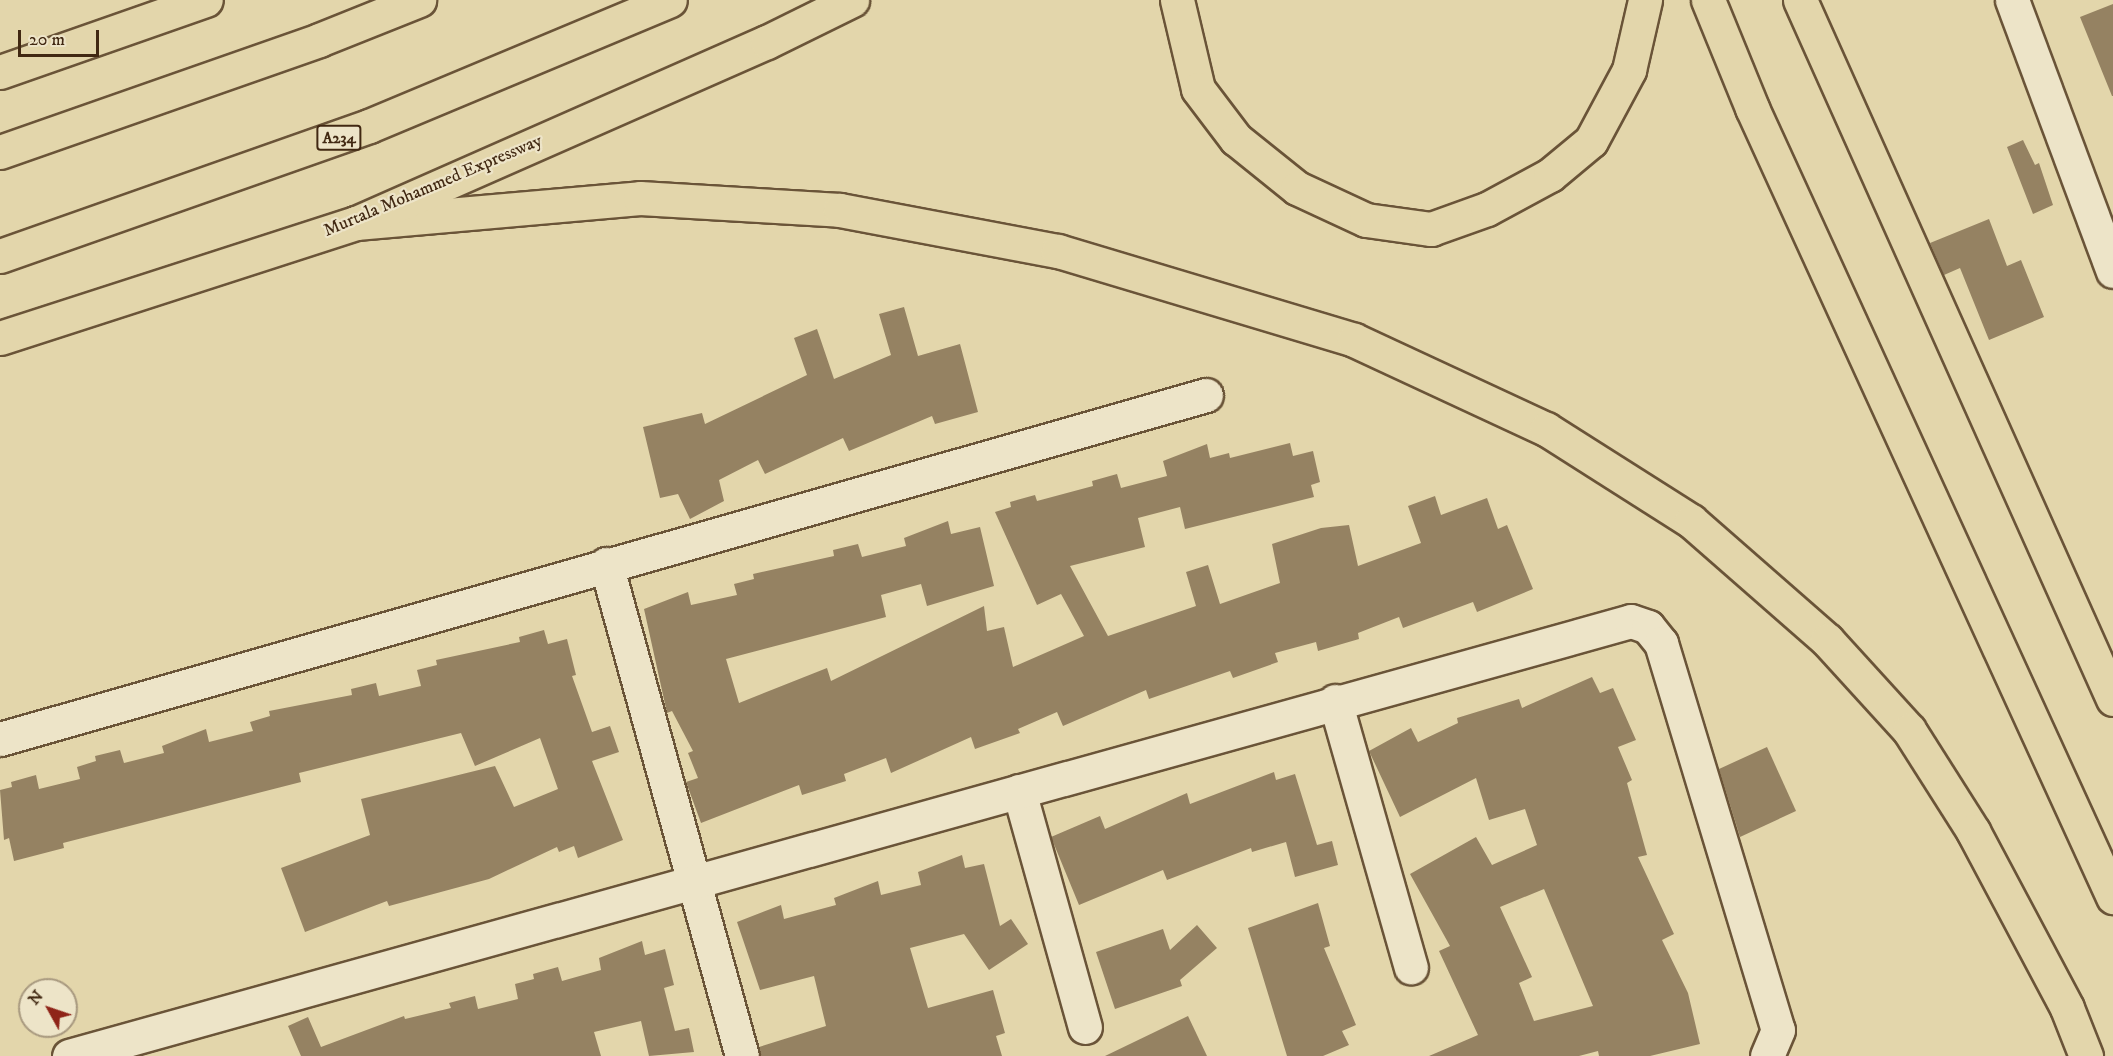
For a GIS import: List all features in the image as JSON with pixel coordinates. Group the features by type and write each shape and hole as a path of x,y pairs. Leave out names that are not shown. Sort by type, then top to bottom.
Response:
{"main road":[{"path":"117,32 164,0"},
{"path":"0,72 206,0"},
{"path":"0,152 319,40 419,0"},
{"name":"A234","path":"0,256 369,126 670,0"},
{"name":"Murtala Mohammed Expressway","path":"0,338 356,223 767,42 852,0"},
{"path":"1177,0 1198,89 1236,140 1298,188 1366,220 1431,229 1487,209 1529,186 1591,141 1629,70 1645,0"},
{"path":"1708,0 1752,108 2113,897"},
{"path":"1800,0 2113,699"},
{"path":"356,223 640,198 840,210 1058,251 1354,339 1546,429 1691,521 1827,640 1909,730 1973,831 2067,1008 2086,1056"}],"street":[{"path":"2012,0 2113,271"},
{"path":"0,739 606,564 1206,395"},
{"path":"606,564 742,1056"},
{"path":"69,1056 694,885 1335,701 1631,621 1648,627 1661,643 1778,1030 1767,1056"},
{"path":"1335,701 1411,967"},
{"path":"1019,791 1085,1027"}],"building":[{"path":"2113,4 2113,96 2112,96 2080,17"},
{"path":"2023,140 2035,165 2039,163 2053,205 2033,214 2007,147"},
{"path":"1989,219 2007,266 2021,260 2044,317 1989,340 1960,268 1944,275 1930,243"},
{"path":"904,307 918,356 960,344 978,412 935,424 932,416 849,451 843,438 765,474 758,460 719,480 724,501 690,519 678,494 660,498 643,427 702,413 705,424 807,375 794,338 817,329 834,379 891,355 879,314"},
{"path":"1290,443 1293,456 1313,451 1320,482 1311,485 1314,497 1185,529 1180,507 1138,518 1145,547 1070,566 1108,636 1196,606 1186,572 1208,565 1220,604 1280,583 1272,544 1321,528 1349,525 1358,566 1421,543 1408,506 1435,496 1441,515 1487,498 1498,529 1507,525 1533,589 1477,612 1473,602 1403,628 1399,617 1358,633 1359,639 1318,651 1316,642 1275,653 1278,662 1233,678 1230,671 1149,699 1146,690 1063,726 1057,712 1018,729 1020,733 975,749 971,737 891,773 886,758 844,774 846,781 802,795 799,785 701,823 686,782 698,778 688,753 693,751 672,711 667,713 644,609 688,592 691,605 737,595 734,584 754,579 753,574 834,556 833,550 858,544 862,557 906,546 904,538 948,521 951,534 980,527 994,586 927,606 921,584 881,595 886,617 726,659 739,703 827,668 831,681 984,606 987,631 1004,627 1013,667 1084,636 1061,594 1037,605 995,512 1011,507 1010,502 1035,495 1037,501 1093,486 1092,481 1117,474 1121,488 1167,476 1163,461 1207,444 1210,458 1229,453 1230,458"},
{"path":"544,630 548,644 567,639 576,675 572,676 592,732 610,726 619,752 592,761 623,840 578,858 574,846 559,852 557,847 489,879 389,906 387,901 305,932 281,868 370,835 361,799 495,766 514,807 558,789 540,738 475,766 461,733 299,773 301,782 63,843 64,848 14,861 9,838 4,840 0,790 12,787 11,782 36,775 39,789 80,779 77,767 96,761 95,756 120,750 124,763 164,753 162,746 206,729 209,742 253,731 250,722 270,716 269,711 352,695 351,689 376,683 379,696 421,686 417,670 437,665 436,660 520,642 519,637"},
{"path":"1592,677 1600,693 1613,688 1636,740 1618,747 1632,780 1627,783 1647,855 1638,857 1674,934 1662,940 1688,993 1700,1044 1650,1056 1599,1056 1598,1051 1579,1056 1429,1056 1478,1035 1439,951 1450,946 1410,874 1476,837 1492,865 1537,845 1525,809 1489,820 1476,778 1400,817 1369,751 1411,728 1418,742 1458,723 1457,718 1519,699 1522,708","holes":["1544,889 1593,1006 1534,1021 1519,983 1532,977 1500,907"]},
{"path":"1767,747 1796,811 1740,837 1719,769"},
{"path":"1274,772 1276,780 1295,774 1317,845 1332,841 1338,865 1295,877 1286,842 1252,852 1251,848 1167,880 1163,870 1079,905 1051,837 1100,816 1105,829 1187,793 1190,804"},
{"path":"962,855 965,868 984,864 1000,926 1011,919 1028,944 989,970 964,934 910,948 928,1008 993,990 1005,1033 996,1036 1002,1056 760,1056 759,1047 826,1026 814,976 760,990 737,922 781,905 784,919 836,905 834,898 878,881 881,895 921,885 918,872"},
{"path":"1318,903 1330,946 1324,948 1356,1025 1342,1031 1349,1045 1323,1056 1287,1056 1248,928"},
{"path":"1197,925 1217,948 1180,980 1182,986 1115,1009 1096,952 1163,929 1170,950"},
{"path":"642,941 645,955 665,949 674,985 664,988 675,1031 689,1028 694,1052 649,1056 641,1021 594,1032 601,1056 301,1056 288,1026 308,1017 321,1047 404,1016 405,1019 451,1008 449,1003 475,996 478,1009 518,999 515,984 534,979 533,974 558,967 562,981 601,970 599,958"},
{"path":"1188,1016 1207,1056 1105,1056"}]}
